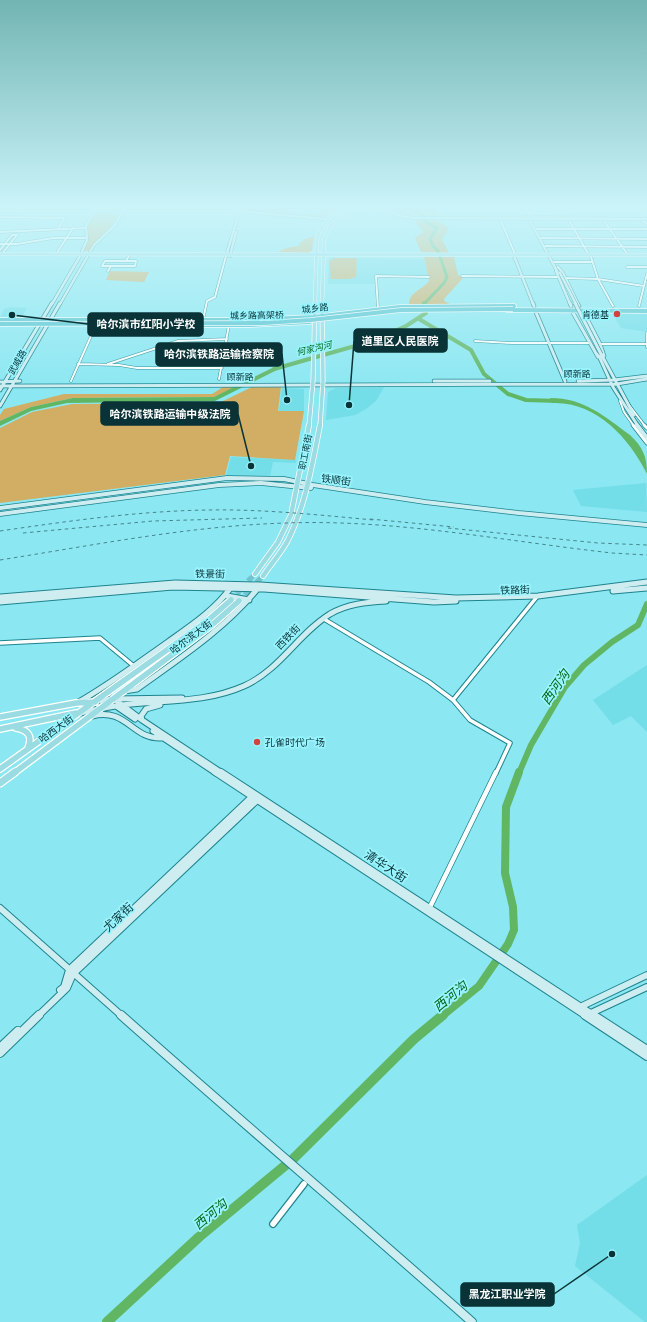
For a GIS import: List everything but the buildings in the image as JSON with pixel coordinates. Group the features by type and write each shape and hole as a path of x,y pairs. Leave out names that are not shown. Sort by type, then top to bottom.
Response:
{"highway":[{"path":"431,309 518,306 572,311 581,308 639,306 647,308"},
{"path":"323,318 417,309 534,308 571,306 594,310"},
{"path":"613,307 647,308"},
{"name":"城乡路","path":"0,322 38,326 274,325 314,322 323,318 378,308 417,309"},
{"path":"513,308 647,308"},
{"name":"城乡路高架桥","path":"0,322 273,322 394,309 513,308"},
{"name":"城乡路高架桥","path":"0,322 264,324 296,322 401,310 513,308"},
{"path":"559,310 647,308"},
{"name":"城乡路","path":"0,322 42,320 276,320 314,317 323,318"}],"main road":[{"name":"武威路","path":"0,390 2,384 73,268"},
{"name":"武威路","path":"0,406 81,268"},
{"name":"职工南街","path":"255,574 273,552 291,517 310,422 313,383 316,268"},
{"name":"职工南街","path":"263,576 296,526 308,486 320,423 323,383 324,268"},
{"path":"519,268 565,381"},
{"path":"556,268 571,306"},
{"path":"556,268 565,278 600,344 603,352 602,360"},
{"path":"559,275 602,360 625,401 629,412 647,438"},
{"path":"572,311 590,343 602,360 610,382 620,401 647,434"},
{"name":"顾新路","path":"615,382 647,376"},
{"name":"顾新路","path":"2,384 71,381 265,384 510,384 615,382 647,379"},
{"name":"顾新路","path":"323,383 476,381 610,382"},
{"name":"顾新路","path":"13,383 313,383"},
{"name":"铁顺街","path":"0,508 227,478 259,478 504,514 647,526"},
{"name":"铁顺街","path":"0,514 219,485 261,483 297,484"},
{"name":"铁景街","path":"0,597 175,583 419,596"},
{"name":"铁路街","path":"383,598 434,602 536,598 612,591 647,583"},
{"name":"铁路街","path":"419,596 456,598 538,596 647,583"},
{"name":"铁景街","path":"0,602 173,587 232,586"},
{"name":"哈尔滨大街","path":"134,667 229,598 232,586"},
{"name":"铁景街","path":"259,587 383,598"},
{"name":"哈尔滨大街","path":"135,687 218,629 250,600 259,587"},
{"path":"612,591 647,588"},
{"name":"西铁街","path":"171,701 212,693 246,682 263,673 272,666 314,623 330,612 353,602 383,598 419,596"},
{"path":"97,701 206,622 229,598 250,600"},
{"name":"西铁街","path":"171,701 216,695 251,683 277,666 324,619 335,612 356,604 380,601 415,600"},
{"path":"147,698 135,687 212,626 239,601"},
{"path":"76,703 105,688 134,667"},
{"name":"哈西大街","path":"0,783 124,691 135,687"},
{"path":"0,716 76,703 114,699 147,698 171,701"},
{"name":"清华大街","path":"114,699 118,706 165,739 579,1009 647,1050"},
{"name":"哈西大街","path":"0,769 97,701"},
{"path":"0,729 102,708 171,701"},
{"path":"142,720 141,716 144,711 171,701"},
{"name":"清华大街","path":"118,706 142,720 430,907 460,930"},
{"path":"88,718 102,713 112,714 150,738 165,739"},
{"path":"8,727 24,728 27,730 31,738 28,749"},
{"name":"尤家街","path":"0,1048 64,987 71,972 255,798"},
{"path":"0,908 240,1121 316,1187 354,1217 472,1322"},
{"name":"尤家街","path":"0,1053 67,988 71,972"},
{"path":"579,1009 647,975"},
{"path":"589,1015 647,987"},
{"name":"清华大街","path":"589,1015 647,1056"}],"street":[{"path":"203,320 207,301 216,297 223,268"},
{"path":"594,268 598,279 613,307"},
{"path":"639,306 647,274"},
{"path":"462,276 522,277 559,275"},
{"path":"378,308 376,276 429,277"},
{"path":"565,278 598,279 644,286"},
{"path":"71,381 96,325"},
{"path":"220,379 230,325"},
{"path":"647,333 647,347"},
{"path":"107,365 178,341 227,339"},
{"path":"475,341 590,343"},
{"path":"600,344 647,344"},
{"path":"78,364 119,365 137,368 222,368"},
{"path":"620,401 624,412 647,443"},
{"path":"625,401 647,428"},
{"path":"453,700 536,598"},
{"path":"324,619 429,682 453,700 470,720 510,743 430,907"},
{"path":"0,643 100,638 134,667"},
{"path":"273,1224 304,1184"}],"shaded area":[{"path":"329,268 426,268 428,275 374,275 375,284 328,284"},
{"path":"330,268 356,268 356,277 349,279 331,279"},
{"path":"426,268 456,268 458,275 463,278 444,299 444,301 450,304 409,305 411,297 429,281"},
{"path":"110,271 149,272 144,282 106,280"},
{"path":"10,307 27,308 21,318 0,318 4,309"},
{"path":"612,313 647,313 647,332 621,328"},
{"path":"280,364 283,367 215,401 67,403 31,411 0,426 0,421 31,407 73,398 214,397"},
{"path":"238,386 214,397 73,398 31,407 0,421 0,415 4,409 64,394 212,394 223,387"},
{"path":"252,387 281,387 278,411 304,411 295,460 230,456 225,475 0,503 0,428 32,412 72,404 219,403"},
{"path":"384,387 376,401 366,409 355,415 326,420 328,392 336,388"},
{"path":"282,388 304,389 304,411 279,411"},
{"path":"550,398 573,401 593,409 630,435 641,448 645,457 647,474 631,447 609,424 582,408 568,404 552,403"},
{"path":"231,457 296,460 296,463 273,462 270,476 226,476"},
{"path":"646,483 647,512 581,506 573,490"},
{"path":"647,665 647,732 631,716 613,725 593,700"},
{"path":"647,1175 647,1322 645,1322 575,1266 580,1243 577,1225"}],"waterway":[{"name":"何家沟河","path":"424,304 444,283 447,277 444,268"},
{"name":"何家沟河","path":"274,369 369,342 406,326 426,313 424,304"},
{"name":"西河沟","path":"419,319 471,350 484,374 508,394 526,400 559,401"},
{"name":"西河沟","path":"519,773 531,745 565,687 584,665 612,642 638,625 647,604"},
{"name":"西河沟","path":"442,1016 479,986 508,944 514,930 513,907 505,873 506,807 519,772"},
{"name":"西河沟","path":"107,1322 199,1237 293,1159 414,1039 443,1015"}],"tunnel":[{"path":"251,578 255,574"},
{"path":"231,600 251,578"},
{"path":"239,601 261,578"}],"railway":[{"path":"0,531 130,514 208,510 270,511 374,520"},
{"path":"23,533 153,521 262,518"},
{"path":"370,519 454,527"},
{"path":"0,560 178,532 286,523 368,524 449,532 612,553 647,555"},
{"path":"448,528 598,543 647,545"}],"place":[{"name":"肯德基","path":"617,314"},
{"name":"哈尔滨市红阳小学校","path":"12,315"},
{"name":"哈尔滨铁路运输检察院","path":"287,400"},
{"name":"道里区人民医院","path":"349,405"},
{"name":"哈尔滨铁路运输中级法院","path":"251,466"},
{"name":"孔雀时代广场","path":"257,742"},
{"name":"黑龙江职业学院","path":"612,1254"}]}
